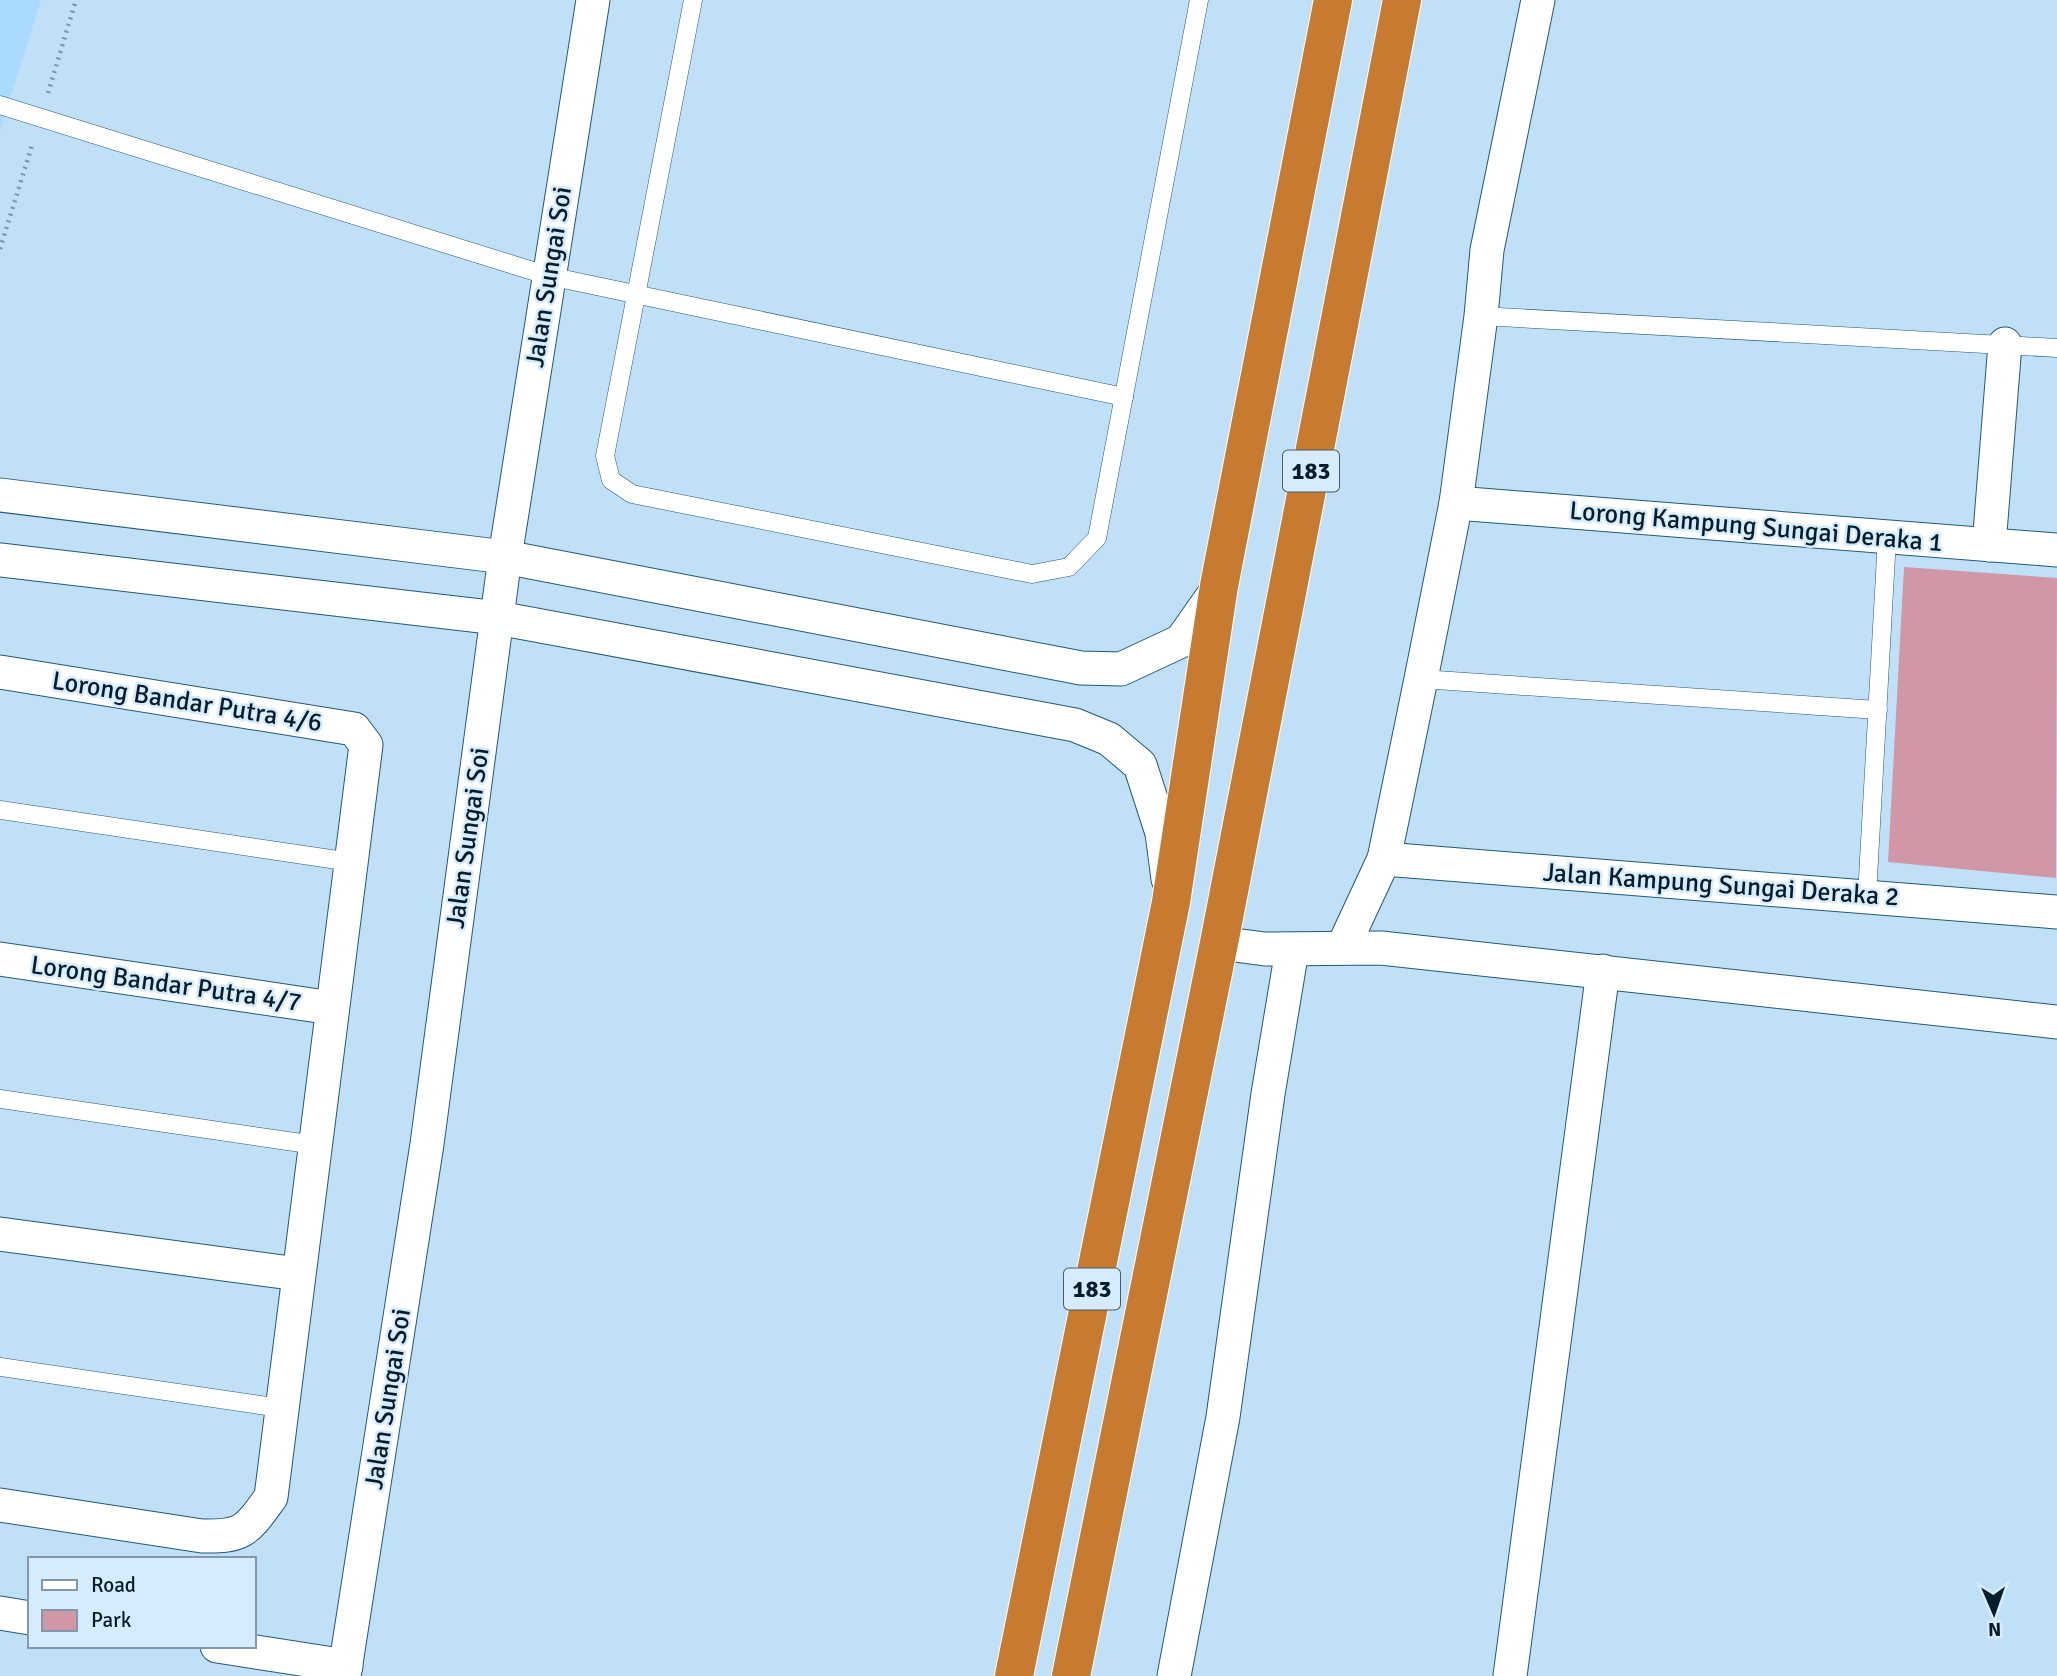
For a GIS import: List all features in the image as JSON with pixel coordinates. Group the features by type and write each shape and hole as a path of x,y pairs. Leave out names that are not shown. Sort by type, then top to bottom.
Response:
{"highway":[{"name":"183","path":"1014,1676 1171,902 1219,586 1333,0"},
{"name":"183","path":"1071,1676 1219,943 1402,0"}],"street":[{"name":"Jalan Sungai Soi","path":"345,1671 427,1144 505,557 593,0"},
{"path":"1343,947 1384,859 1456,503 1487,250 1538,0"},
{"path":"1989,545 2005,344"},
{"path":"0,495 505,557 1081,668 1121,669 1181,641 1219,586"},
{"name":"Lorong Kampung Sungai Deraka 1","path":"1456,503 2057,550"},
{"path":"0,560 498,618 1075,725 1109,739 1140,765 1161,833 1171,902"},
{"name":"Lorong Bandar Putra 4/6","path":"0,672 354,729 366,744 351,862"},
{"name":"Jalan Kampung Sungai Deraka 2","path":"1384,859 2057,912"},
{"path":"0,1505 202,1536 227,1536 248,1528 271,1497 351,862"},
{"path":"1219,943 1292,950 1381,948 2057,1022"},
{"path":"1174,1676 1223,1417 1268,1094 1292,950"},
{"name":"Lorong Bandar Putra 4/7","path":"0,959 332,1008"},
{"path":"1510,1676 1604,971"},
{"path":"0,1234 299,1274"},
{"path":"0,1613 28,1618"},
{"path":"226,1648 345,1671"}],"lane":[{"path":"692,0 605,456 611,480 632,494 1032,574 1069,567 1097,538 1199,0"},
{"path":"0,105 549,276 1124,397"},
{"path":"1481,316 2057,348"},
{"path":"1867,896 1887,538"},
{"path":"1421,679 1878,710"},
{"path":"0,810 351,862"},
{"path":"0,1099 315,1145"},
{"path":"0,1367 281,1408"}],"shaded area":[{"path":"0,0 41,0 0,131"}],"green space":[{"path":"1904,567 2057,578 2056,878 1888,862"}]}
